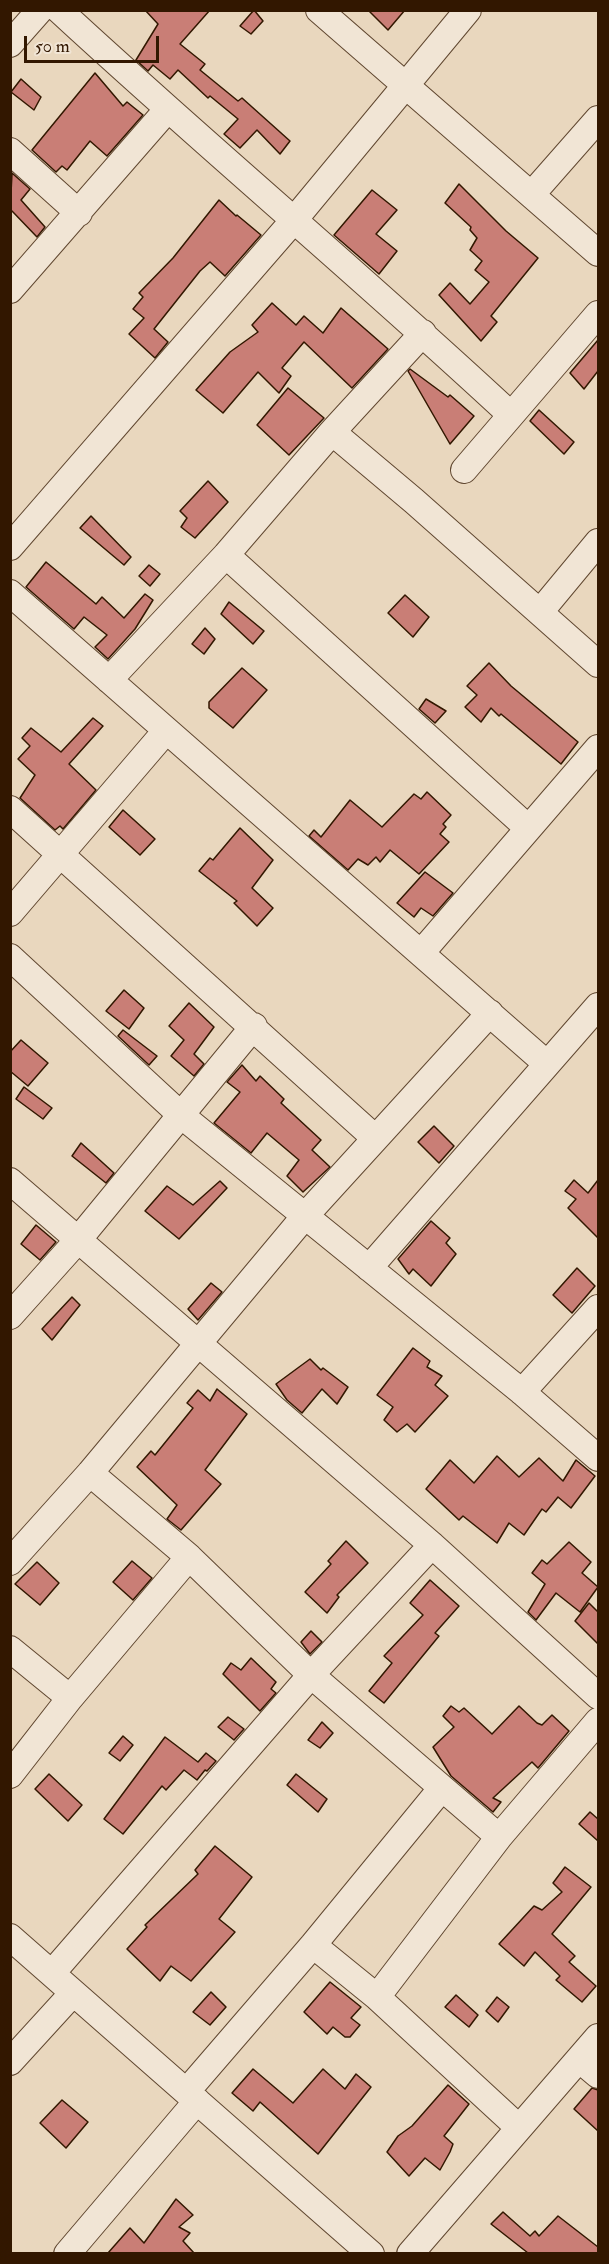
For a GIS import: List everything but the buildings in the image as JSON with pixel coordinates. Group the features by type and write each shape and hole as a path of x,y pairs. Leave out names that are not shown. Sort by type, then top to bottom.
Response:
{"street":[{"path":"10,44 40,10"},
{"path":"58,10 167,110 423,333 511,415"},
{"path":"319,10 598,253"},
{"path":"10,547 294,220 468,10"},
{"path":"10,290 167,110"},
{"path":"532,194 598,119"},
{"path":"10,150 78,213"},
{"path":"464,470 598,314"},
{"path":"109,680 226,555 332,432 423,333"},
{"path":"332,432 598,664"},
{"path":"540,612 598,542"},
{"path":"226,555 528,828"},
{"path":"10,593 165,732 547,1064"},
{"path":"10,913 165,732"},
{"path":"421,953 598,748"},
{"path":"10,809 254,1026 375,1138"},
{"path":"10,957 182,1116 522,1392 598,1458"},
{"path":"369,1268 598,1006"},
{"path":"10,1562 90,1473 197,1342 304,1217 490,1013"},
{"path":"10,1316 78,1240 254,1026"},
{"path":"10,1181 432,1545 598,1696"},
{"path":"522,1392 598,1308"},
{"path":"90,1473 189,1557 311,1675 499,1837"},
{"path":"52,1973 311,1675 432,1545"},
{"path":"10,1775 70,1698 189,1557"},
{"path":"10,1649 70,1698"},
{"path":"377,1997 499,1837 598,1721"},
{"path":"74,2251 192,2096 441,1789"},
{"path":"10,1937 371,2253"},
{"path":"313,1945 377,1997 518,2127"},
{"path":"10,2062 73,1993"},
{"path":"410,2253 518,2127 589,2067 598,2037"}]}
